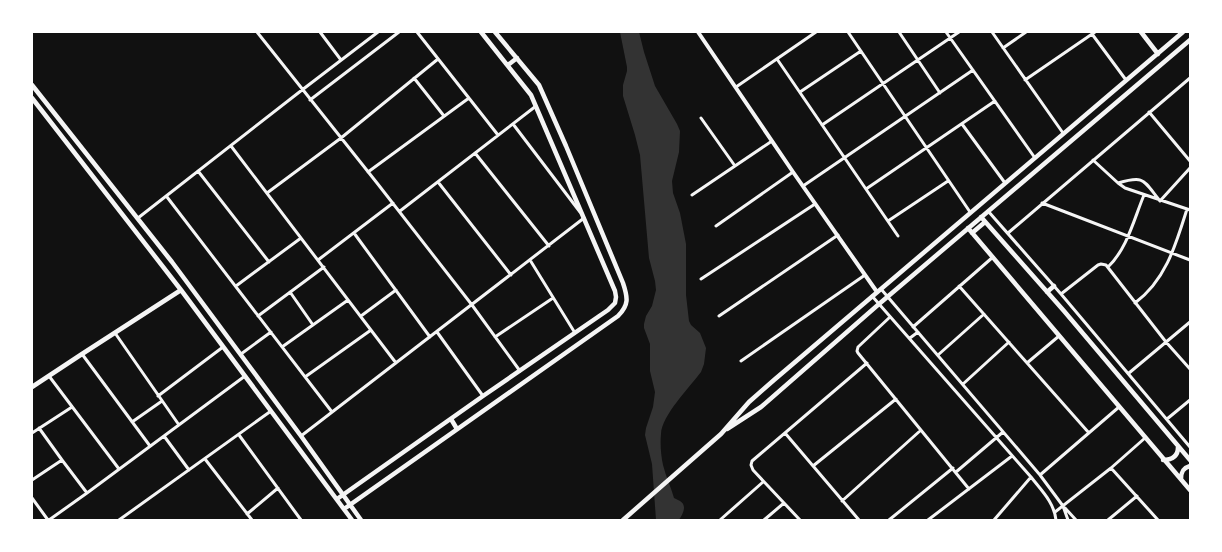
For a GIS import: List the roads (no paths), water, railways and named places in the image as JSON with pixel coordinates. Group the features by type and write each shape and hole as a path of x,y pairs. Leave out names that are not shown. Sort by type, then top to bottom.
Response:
{"main road":[{"path":"337,499 608,310 615,303 615,291 531,95 481,32"},
{"path":"344,508 618,316 623,310 627,300 619,272 539,85 495,32"},
{"path":"1141,32 1158,54"},
{"path":"721,434 749,402 970,212 1158,54 1180,33"},
{"path":"623,520 721,434 761,407 879,304 1190,40"},
{"path":"508,65 517,58"},
{"path":"32,84 138,218 212,315 361,520"},
{"path":"32,98 182,290 352,520"},
{"path":"1080,119 1087,127"},
{"path":"104,192 112,185"},
{"path":"981,217 1190,460"},
{"path":"972,233 985,222"},
{"path":"968,228 1163,460 1190,490"},
{"path":"1047,292 1054,286"},
{"path":"32,387 182,290"},
{"path":"204,321 212,315"},
{"path":"451,419 458,429"},
{"path":"1163,460 1170,460 1175,457 1178,452 1178,447"},
{"path":"1181,479 1183,469 1190,466"}],"street":[{"path":"257,32 400,211 520,371"},
{"path":"320,32 341,60"},
{"path":"138,218 378,32"},
{"path":"310,100 399,32"},
{"path":"417,32 498,135"},
{"path":"698,32 865,275 888,297 963,384 1076,520"},
{"path":"736,87 816,32"},
{"path":"848,32 970,212"},
{"path":"899,32 940,93"},
{"path":"946,32 1035,158"},
{"path":"822,125 960,32"},
{"path":"992,32 1063,133"},
{"path":"1003,48 1026,32"},
{"path":"1026,80 1093,33 1126,80"},
{"path":"800,92 861,51"},
{"path":"777,58 898,236"},
{"path":"268,193 341,138 438,59"},
{"path":"803,186 973,70"},
{"path":"414,78 444,116"},
{"path":"1008,233 1190,78"},
{"path":"1186,81 1190,85"},
{"path":"368,172 469,98"},
{"path":"866,189 995,101"},
{"path":"400,211 536,106"},
{"path":"1150,112 1190,161"},
{"path":"701,118 735,166"},
{"path":"301,436 585,219 513,124"},
{"path":"962,124 1005,183"},
{"path":"692,195 772,141"},
{"path":"231,146 396,363"},
{"path":"475,153 549,246"},
{"path":"1093,160 1125,188 1189,210 1172,253 1156,283 1135,303"},
{"path":"1160,201 1190,168"},
{"path":"198,172 268,262"},
{"path":"716,226 793,172"},
{"path":"1118,183 1130,179 1140,179 1160,201"},
{"path":"888,221 948,181"},
{"path":"438,182 512,275"},
{"path":"1108,267 1117,257 1128,236 1144,195"},
{"path":"167,197 332,412"},
{"path":"318,260 393,203"},
{"path":"1042,203 1190,260"},
{"path":"701,280 815,204"},
{"path":"988,211 1062,294 1190,447"},
{"path":"354,233 430,337"},
{"path":"719,316 838,236"},
{"path":"236,286 301,238"},
{"path":"913,327 993,257"},
{"path":"530,260 575,333"},
{"path":"1062,294 1098,265 1104,264 1108,267 1166,342 1190,369"},
{"path":"258,316 324,267"},
{"path":"741,361 865,275"},
{"path":"959,286 1089,433"},
{"path":"361,316 396,290"},
{"path":"290,292 313,325"},
{"path":"872,296 1031,477 1050,502 1055,512 1056,520"},
{"path":"495,337 553,298"},
{"path":"282,348 348,300"},
{"path":"938,355 984,314"},
{"path":"890,317 858,347 857,351 969,489"},
{"path":"1129,373 1190,322"},
{"path":"305,377 371,330"},
{"path":"241,354 271,332"},
{"path":"437,332 483,396"},
{"path":"910,338 918,332"},
{"path":"115,333 179,425"},
{"path":"1027,363 1059,336"},
{"path":"963,384 1009,342"},
{"path":"158,396 223,347"},
{"path":"82,354 150,446"},
{"path":"800,520 752,470 752,461 867,363"},
{"path":"49,376 119,469"},
{"path":"32,498 48,520 87,493 245,376"},
{"path":"813,466 896,399"},
{"path":"1167,419 1190,400"},
{"path":"132,422 162,401"},
{"path":"32,433 72,407"},
{"path":"1040,475 1119,407"},
{"path":"119,520 271,411"},
{"path":"39,428 87,493"},
{"path":"842,501 921,430"},
{"path":"889,520 1003,432"},
{"path":"785,433 859,520"},
{"path":"239,435 301,520"},
{"path":"164,436 190,470"},
{"path":"1055,512 1111,468 1145,438"},
{"path":"928,520 1012,456"},
{"path":"205,459 252,520"},
{"path":"32,480 62,460"},
{"path":"1111,468 1158,520"},
{"path":"994,520 1031,477"},
{"path":"720,520 763,482"},
{"path":"247,514 278,488"},
{"path":"1108,520 1137,496"},
{"path":"764,520 784,503"},
{"path":"1063,506 1068,520"}]}
